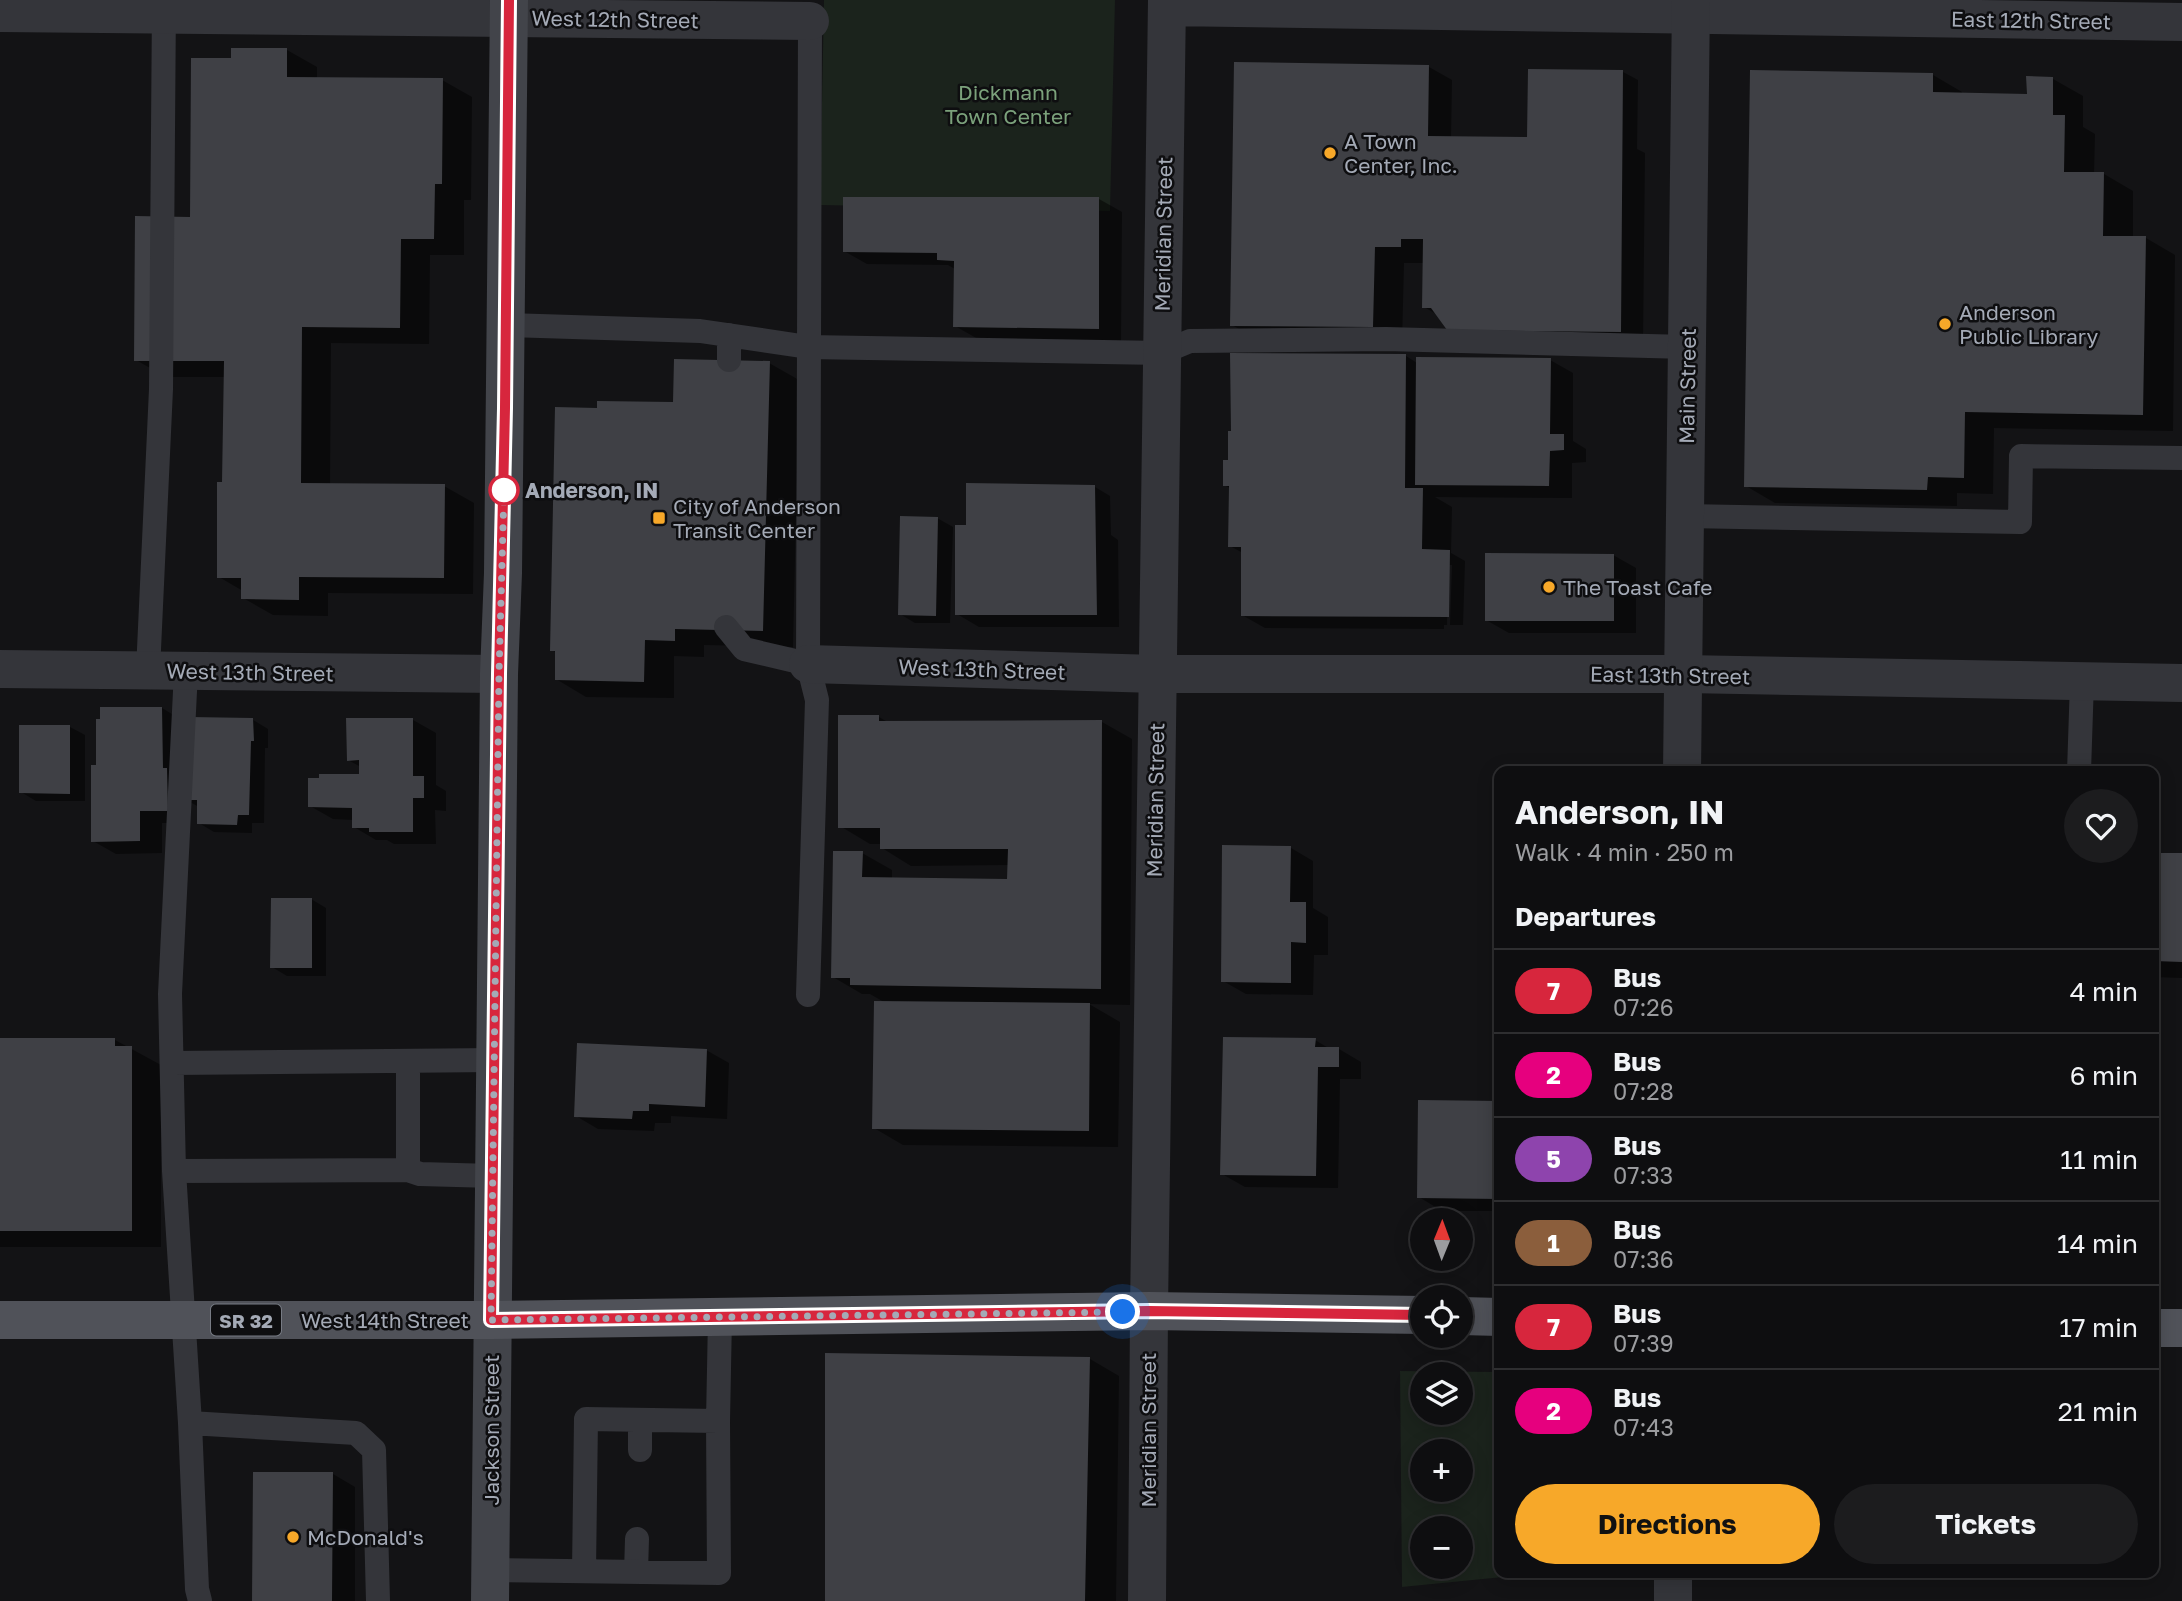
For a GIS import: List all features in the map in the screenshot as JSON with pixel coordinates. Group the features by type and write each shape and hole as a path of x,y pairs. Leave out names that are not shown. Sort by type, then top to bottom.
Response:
{"main road":[{"name":"Jackson Street","path":"490,1586 499,674 503,573 510,9"},
{"name":"SR 32","path":"1149,1311 1410,1315"},
{"name":"West 14th Street","path":"0,1320 491,1320 1149,1311"},
{"path":"1473,1316 1494,1317"},
{"path":"2159,1328 2182,1328"}],"street":[{"name":"East 12th Street","path":"1167,4 2021,10 2182,22"},
{"name":"Meridian Street","path":"1147,1601 1167,4"},
{"name":"West 12th Street","path":"0,13 164,7 510,9 810,22"},
{"name":"Main Street","path":"1682,766 1691,8"},
{"name":"West 13th Street","path":"807,664 1157,674"},
{"name":"West 13th Street","path":"0,669 499,674"},
{"name":"East 13th Street","path":"1157,674 1684,674 2182,683"},
{"path":"1673,1578 1673,1601"}],"lane":[{"path":"148,671 161,390 164,7"},
{"path":"808,995 817,700 807,664 810,22"},
{"path":"506,326 700,331 729,348 1161,353 1190,341 1386,340 1687,347"},
{"path":"1685,516 2020,522 2021,456 2182,458"},
{"path":"726,627 744,649 807,664"},
{"path":"186,671 170,994 174,1171 190,1423 197,1589 200,1601"},
{"path":"2079,766 2082,681"},
{"path":"173,1063 495,1060"},
{"path":"408,1061 408,1170"},
{"path":"174,1171 408,1170 420,1174 493,1176"},
{"path":"490,1586 584,1571 719,1573 720,1317"},
{"path":"584,1571 586,1419 718,1422"},
{"path":"639,1450 640,1420"},
{"path":"190,1423 356,1433 374,1451 378,1601"},
{"path":"636,1572 637,1539"}],"green space":[{"name":"Dickmann Town Center","path":"824,0 1115,0 1110,211 820,205"},
{"path":"1400,1371 1410,1371 1410,1425 1473,1425 1473,1372 1494,1372 1494,1578 1402,1587"}],"building":[{"path":"231,48 287,48 287,77 443,78 442,184 435,184 434,239 401,239 400,328 302,327 301,483 445,484 444,578 299,577 299,600 241,599 241,578 217,578 217,482 222,482 224,361 134,361 135,216 190,217 191,58 231,58"},
{"path":"1234,62 1429,65 1428,136 1527,137 1528,69 1623,70 1621,332 1447,330 1431,308 1422,308 1423,239 1401,239 1401,247 1375,247 1373,327 1230,326"},
{"name":"Anderson Public Library","path":"1750,70 1933,73 1933,92 2027,94 2026,76 2053,77 2053,115 2065,115 2064,172 2104,172 2103,236 2146,236 2143,415 1965,412 1964,478 1928,477 1927,490 1744,487"},
{"path":"843,197 1099,197 1099,329 953,327 954,261 937,260 937,253 843,252"},
{"path":"1230,353 1406,354 1405,488 1423,488 1422,549 1450,550 1449,617 1241,616 1241,547 1228,547 1229,486 1223,486 1223,460 1228,460 1228,431 1231,431"},
{"path":"1416,357 1551,358 1550,434 1564,434 1564,450 1550,451 1549,486 1415,485"},
{"name":"City of Anderson Transit Center","path":"674,359 770,361 763,631 675,629 675,641 645,640 644,682 555,680 555,651 550,651 555,407 597,408 597,401 673,402"},
{"path":"966,483 1095,485 1097,615 955,615 955,525 966,525"},
{"path":"900,516 938,517 936,616 898,615"},
{"name":"The Toast Cafe","path":"1485,553 1614,554 1614,621 1485,621"},
{"path":"100,707 162,707 163,768 167,768 168,811 140,811 140,841 91,842 91,765 96,765 96,719 100,719"},
{"path":"838,715 879,715 879,721 1102,720 1101,989 850,985 850,978 831,978 833,851 863,851 862,877 1007,879 1008,849 880,849 880,828 838,828"},
{"path":"190,717 253,718 249,815 238,815 237,825 197,824 197,800 184,800"},
{"path":"346,718 413,718 413,776 424,776 424,798 413,798 413,832 369,832 369,828 352,828 352,808 308,807 308,778 319,778 319,774 359,774 359,760 347,761"},
{"path":"19,725 70,725 70,794 19,793"},
{"path":"1222,845 1291,846 1290,902 1306,902 1306,943 1291,942 1291,983 1221,982"},
{"path":"2159,853 2182,853 2182,962 2159,961"},
{"path":"271,898 312,898 312,968 270,968"},
{"path":"874,1001 1090,1003 1089,1131 872,1129"},
{"path":"1223,1037 1316,1038 1315,1047 1339,1047 1339,1067 1318,1067 1316,1176 1220,1175"},
{"path":"0,1038 115,1038 115,1046 132,1046 132,1231 0,1231"},
{"path":"577,1043 707,1049 705,1107 649,1104 649,1111 633,1111 632,1119 574,1117"},
{"path":"1418,1100 1494,1101 1494,1199 1417,1198"},
{"path":"825,1353 1090,1357 1085,1601 825,1601"},
{"name":"McDonald's","path":"253,1472 333,1472 332,1601 252,1601"}],"bus line":[{"name":"7","path":"509,0 491,1320 1149,1311 1410,1315"}],"place":[{"name":"A Town Center, Inc.","path":"1330,153"},
{"name":"Anderson Public Library","path":"1945,324"},
{"name":"Anderson, IN","path":"504,490"},
{"name":"City of Anderson Transit Center","path":"659,518"},
{"name":"The Toast Cafe","path":"1549,587"},
{"name":"McDonald's","path":"293,1537"}],"route":[{"path":"504,490 499,674 491,1320 1123,1312"}]}
